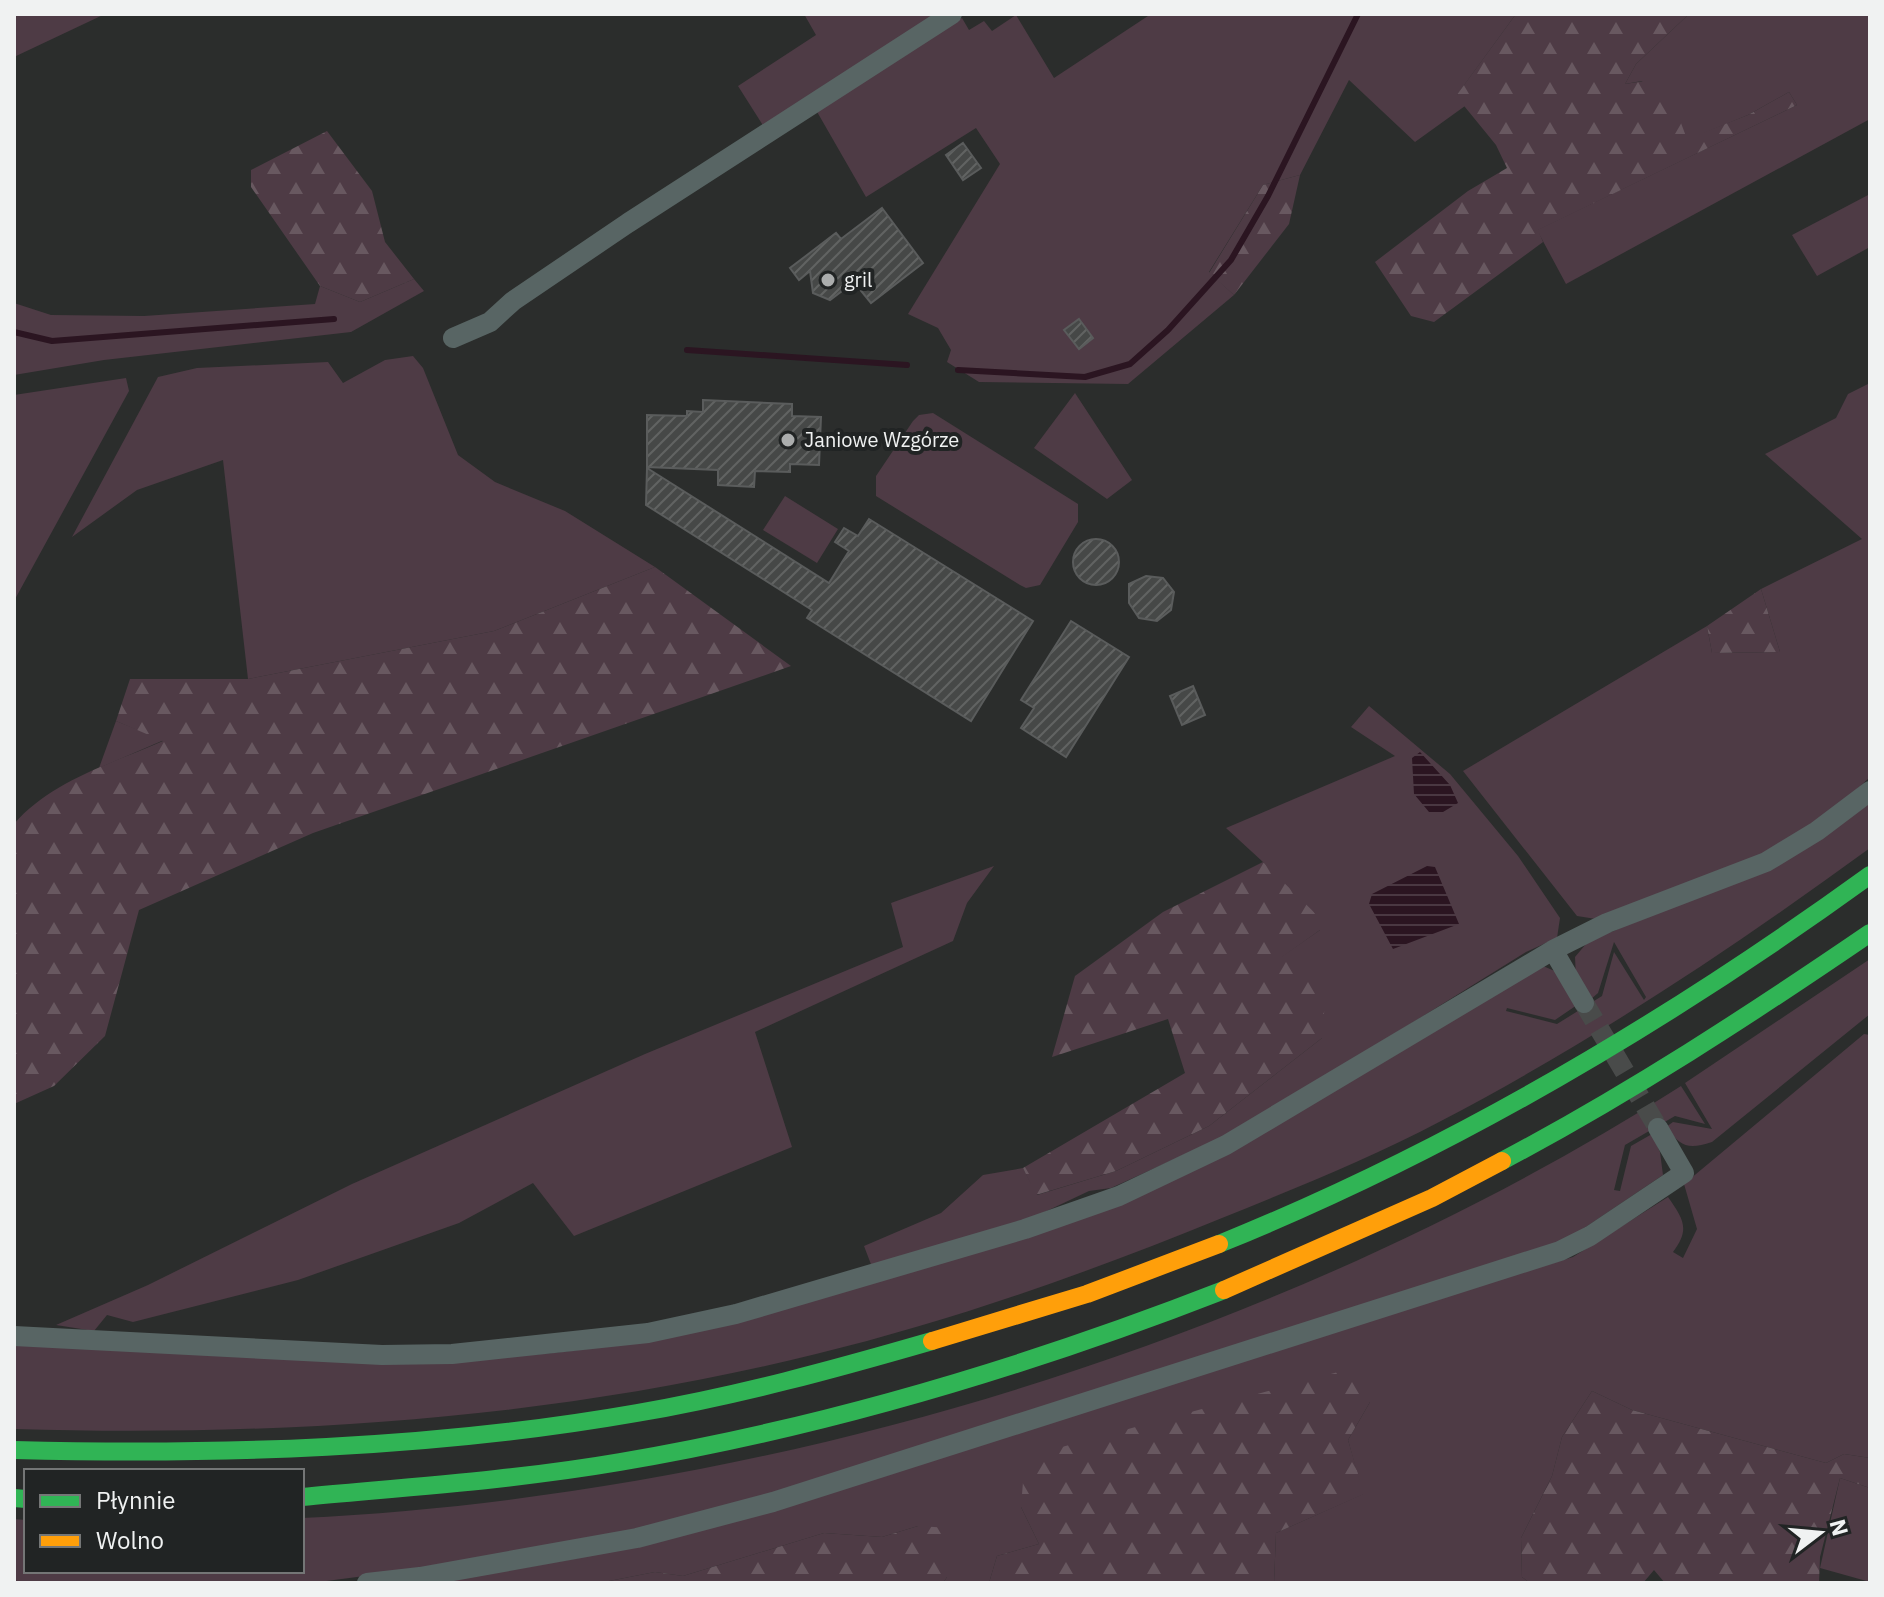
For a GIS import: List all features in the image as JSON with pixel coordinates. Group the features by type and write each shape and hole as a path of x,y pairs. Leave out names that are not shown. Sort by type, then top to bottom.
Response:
{"highway":[{"path":"14,1450 139,1455 267,1452 410,1442 604,1419 782,1382 1009,1319 1188,1256 1375,1174 1484,1120 1687,1003 1870,875"},
{"path":"304,1497 469,1482 620,1462 785,1430 958,1385 1094,1340 1226,1291 1324,1249 1541,1143 1718,1037 1870,933"}],"street":[{"path":"453,338 490,322 513,301 628,223 952,14"},
{"path":"14,1336 382,1355 452,1354 648,1333 736,1314 1025,1229 1119,1196 1226,1145 1553,950 1607,923 1766,862 1817,831 1870,791"},
{"path":"1553,950 1584,1003"},
{"path":"367,1583 420,1577 637,1538 773,1502 1560,1251 1590,1236 1684,1173 1658,1128"}],"green space":[{"path":"14,14 105,14 14,57"},
{"path":"804,14 941,14 764,127 738,86 816,35"},
{"path":"1151,14 1516,14 1457,95 1465,106 1415,142 1349,80 1300,175 1263,185 1209,272 1234,295 1128,384 979,382 947,362 951,350 938,328 908,314 1000,164 976,128 866,197 816,110 892,56 962,18 969,30 984,21 992,31 1016,15 1054,78"},
{"path":"1516,14 1689,14 1636,64 1625,84 1664,78 1687,139 1748,115 1789,92 1797,105 1538,230 1543,242 1434,322 1411,316 1375,262 1468,191 1507,168 1496,145 1456,96"},
{"path":"1689,14 1870,14 1870,119 1566,284 1537,230 1797,105 1789,92 1748,115 1687,140 1642,81 1625,84 1636,64"},
{"path":"327,131 372,191 385,242 414,279 360,302 320,286 251,187 251,170"},
{"path":"1300,175 1289,224 1234,295 1209,273 1263,185"},
{"path":"1870,194 1870,247 1817,276 1792,235"},
{"path":"414,279 424,291 351,332 104,360 14,375 14,303 51,315 144,316 315,304 320,286 360,302"},
{"path":"413,356 423,368 458,455 495,482 565,511 655,567 494,631 248,679 223,460 137,490 72,537 158,377 197,368 328,362 343,383 385,360"},
{"path":"126,378 129,391 14,601 14,395"},
{"path":"1870,383 1870,777 1840,805 1769,853 1596,919 1577,916 1463,771 1707,626 1712,653 1780,652 1761,589 1862,539 1765,454 1836,418 1848,394"},
{"path":"1075,393 1132,480 1107,499 1034,448"},
{"path":"933,413 1078,504 1078,522 1040,585 1026,588 1020,585 876,496 876,476 913,421 919,415"},
{"path":"785,496 838,529 817,563 763,530"},
{"path":"655,567 791,666 313,833 139,910 105,1036 54,1086 14,1104 14,824 29,809 64,785 163,741 116,721 130,679 248,679 494,631"},
{"path":"1761,589 1780,652 1712,653 1707,626"},
{"path":"1369,706 1450,774 1518,856 1560,918 1557,938 1526,952 1243,1128 1111,1188 1089,1191 1034,1217 872,1267 864,1246 941,1213 983,1175 1023,1168 1037,1195 1116,1171 1209,1126 1322,1038 1281,957 1320,930 1263,862 1226,828 1395,756 1351,727"},
{"path":"116,721 164,740 99,768"},
{"path":"1870,799 1870,848 1714,957 1552,1059 1415,1135 1360,1160 1172,1238 1022,1294 816,1354 619,1394 518,1408 317,1426 114,1431 14,1429 14,1342 412,1364 635,1343 1122,1203 1543,966 1557,972 1577,1005 1555,1020 1507,1008 1506,1011 1557,1024 1602,996 1614,952 1644,1000 1646,997 1614,942 1598,993 1590,1000 1576,978 1575,957 1591,938 1614,931"},
{"path":"1263,862 1327,925 1282,957 1326,989 1322,1038 1209,1126 1116,1171 1036,1195 1023,1168 1185,1073 1168,1019 1052,1057 1075,976 1163,912"},
{"path":"994,866 967,903 953,941 755,1032 792,1147 574,1236 533,1183 459,1223 298,1280 133,1322 107,1315 94,1331 56,1325 148,1285 352,1184 645,1054 903,947 891,903"},
{"path":"1870,959 1870,1014 1712,1142 1691,1146 1681,1143 1671,1134 1666,1127 1673,1122 1712,1129 1685,1083"},
{"path":"1864,1034 1870,1035 1870,1458 1844,1454 1826,1463 1632,1410 1592,1391 1562,1437 1552,1476 1521,1538 1522,1577 1530,1583 1274,1583 1276,1533 1363,1494 1348,1440 1370,1402 1021,1507 1039,1544 997,1556 989,1583 943,1583 947,1577 918,1526 882,1537 824,1533 683,1576 655,1572 599,1583 437,1583 578,1558 1573,1257 1668,1197 1683,1224 1682,1237 1673,1252 1683,1258 1697,1229 1684,1184"},
{"path":"1681,1086 1705,1124 1675,1116 1625,1145 1614,1190 1620,1191 1631,1146 1652,1134 1660,1152 1663,1175 1559,1245 830,1479 642,1530 501,1558 319,1582 14,1583 14,1519 24,1520 24,1573 304,1573 304,1518 480,1503 660,1477 840,1438 1019,1389 1194,1328 1364,1257 1527,1177"},
{"path":"1364,1365 1370,1402 1348,1440 1364,1494 1276,1533 1274,1583 989,1583 997,1556 1039,1544 1021,1507 1025,1457"},
{"path":"1592,1391 1632,1410 1826,1463 1844,1454 1870,1458 1870,1488 1840,1478 1820,1557 1819,1583 1665,1583 1654,1570 1643,1583 1530,1583 1522,1577 1521,1538 1552,1476 1562,1437"},
{"path":"1840,1478 1870,1488 1870,1582 1820,1568"},
{"path":"918,1526 950,1528 947,1577 943,1583 599,1583 655,1572 683,1576 824,1533 882,1537"}],"shaded area":[{"path":"1420,752 1450,785 1458,803 1443,812 1429,812 1414,794 1412,758"},
{"path":"1427,866 1435,867 1459,924 1393,949 1369,904 1372,894"}],"building":[{"path":"963,143 981,168 963,180 946,155"},
{"path":"882,208 923,263 871,303 854,282 830,300 813,293 810,271 799,280 790,268 836,233 841,239"},
{"path":"1079,319 1093,338 1079,349 1064,330"},
{"path":"703,400 792,404 792,416 821,417 819,465 790,464 790,472 755,471 754,487 718,485 718,470 647,467 647,415 687,416 687,411 703,412"},
{"path":"647,468 829,583 849,551 835,542 844,528 858,536 869,519 1033,621 971,721 807,618 812,610 646,505"},
{"path":"1096,539 1112,546 1119,562 1112,578 1096,585 1080,578 1073,562 1080,546"},
{"path":"1146,576 1163,578 1174,592 1171,610 1157,621 1139,618 1129,603 1129,584"},
{"path":"1071,621 1129,657 1066,757 1021,728 1034,708 1021,700"},
{"path":"1193,686 1205,715 1182,725 1170,696"}],"waterway":[{"path":"958,370 1085,377 1130,364 1168,330 1231,260 1268,196 1358,14"},
{"path":"14,332 52,341 334,319"},
{"path":"687,350 907,365"}],"tunnel":[{"path":"1584,1003 1658,1128"}],"traffic: fast":[{"path":"1219,1244 1390,1167 1556,1079 1715,981 1870,875"},
{"path":"1502,1161 1689,1052 1870,933"},
{"path":"304,1497 541,1474 697,1448 774,1431 1002,1369 1224,1290"},
{"path":"14,1450 248,1450 482,1435 712,1399 932,1341"},
{"path":"14,1498 24,1499"}],"traffic: slow":[{"path":"1224,1290 1432,1198 1502,1161"},
{"path":"932,1341 1087,1294 1219,1244"}],"place":[{"name":"gril","path":"828,280"},
{"name":"Janiowe Wzgórze","path":"788,440"}]}
